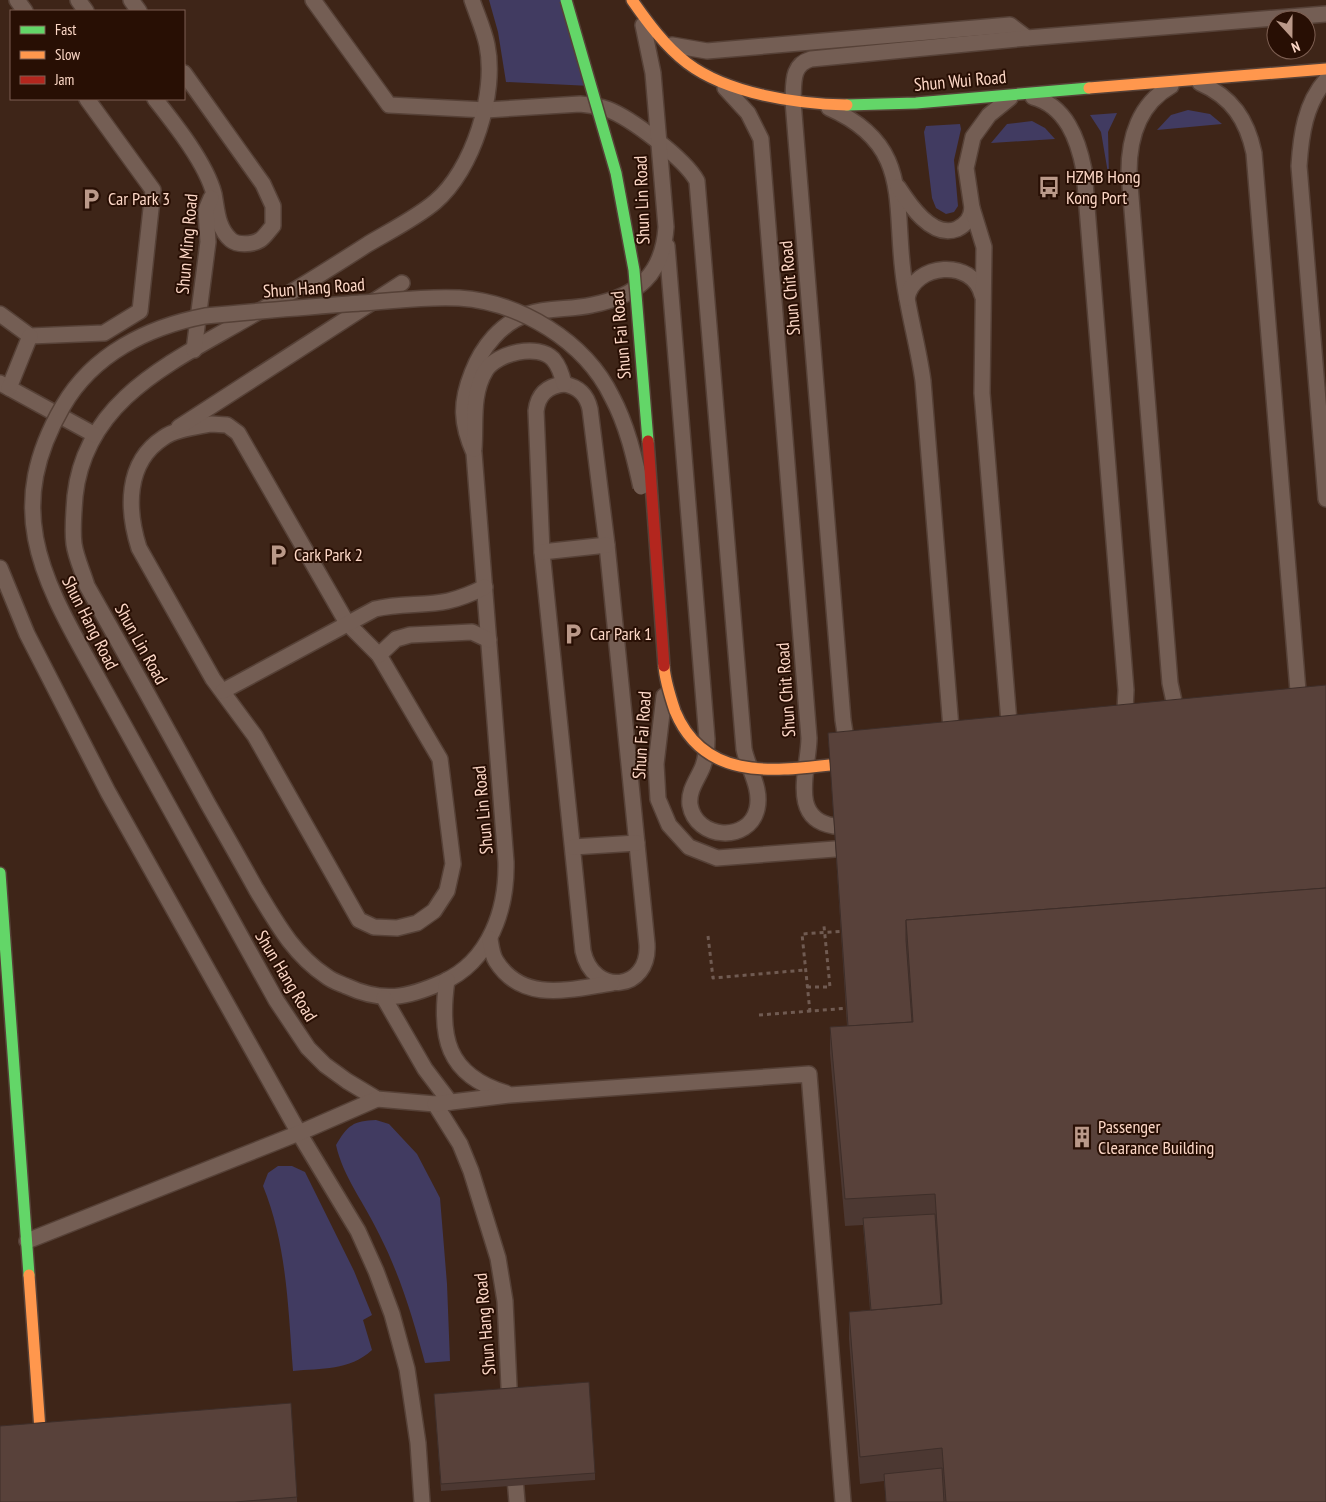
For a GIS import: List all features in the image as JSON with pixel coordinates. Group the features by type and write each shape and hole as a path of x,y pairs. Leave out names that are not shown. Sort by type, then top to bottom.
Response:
{"main road":[{"name":"Shun Fai Road","path":"566,0 616,173 627,222 640,323 665,676 671,701 690,738 702,750 722,762 742,768 767,770 830,765"},
{"name":"Shun Wui Road","path":"632,0 645,20 666,44 692,67 710,78 752,92 816,105 897,104 1326,70"},
{"path":"0,876 40,1430"}],"lane":[{"path":"313,0 389,105 486,110 580,104 594,106 617,114 659,143 693,172 699,193 744,749 758,798 757,809 748,824 740,830 721,834 713,832 698,822 690,804 691,793 705,758 707,739 666,227"},
{"name":"Shun Lin Road","path":"472,0 487,46 488,94 486,110 466,163 436,201 287,296 138,385 110,411 95,435 78,474 74,510 74,544 88,586 230,843 287,941 306,961 327,977 366,995 384,998 419,991 447,980 462,969 490,939 503,904 506,862 485,587 474,453 464,430 464,401 468,384 485,347 500,330 527,314 544,310 591,306 624,294 647,278 659,262 663,252 666,227 651,54 644,28 632,0"},
{"name":"Shun Chit Road","path":"846,739 794,101 794,74 798,66 811,59 1027,38 1326,14"},
{"path":"666,44 707,51 1010,25 1027,38"},
{"path":"185,74 263,184 274,206 273,226 260,240 240,244 232,241 223,232 213,192"},
{"name":"Shun Chit Road","path":"710,78 724,87 743,106 758,128 761,139 809,738 804,795 809,810 814,816 827,825 834,826"},
{"path":"1326,80 1312,100 1307,113 1302,129 1299,166 1326,499"},
{"path":"1175,706 1170,683 1129,172 1131,143 1143,111 1158,95 1185,81 1204,85 1219,94 1238,111 1245,123 1254,153 1298,691 1298,705 1293,718"},
{"path":"1009,722 982,393 984,248 972,208 966,168 973,137 989,115 1005,101 1020,94 1040,99 1060,113 1077,141 1084,170 1126,690 1125,711"},
{"path":"0,314 30,336 104,333 140,311 153,190 88,100"},
{"name":"Shun Ming Road","path":"156,100 183,135 213,192 206,210 208,242 194,350"},
{"path":"816,105 840,114 874,140 890,163 897,185 903,272 923,381 951,728"},
{"path":"897,185 920,215 936,228 944,231 952,230 966,223 969,220 972,208"},
{"path":"907,298 912,285 920,278 929,273 951,269 970,275 977,282 984,301"},
{"path":"163,437 193,427 211,424 227,425 238,433 347,623 379,655 440,759 453,864 447,891 434,911 417,923 397,928 374,927 359,920 255,736 223,691 139,548 133,528 130,507 137,470 148,452 163,437 402,283"},
{"name":"Shun Hang Road","path":"510,1420 505,1301 498,1258 468,1162 442,1103 378,1099 347,1081 325,1065 308,1048 291,1024 50,591 37,550 32,508 34,488 44,445 52,425 68,398 96,366 115,351 150,332 181,320 205,316 433,298 482,301 530,317 549,328 585,359 612,395 632,446 658,567"},
{"path":"30,336 4,386 95,435"},
{"path":"474,453 476,398 487,368 501,358 535,351 552,358 562,374 564,384"},
{"path":"490,939 495,960 511,977 530,989 554,992 614,983 628,980 637,975 643,968 648,954 607,545 588,402 580,390 564,384 555,385 543,392 536,411 542,552 585,962 596,977 614,983"},
{"path":"542,552 607,545"},
{"path":"0,568 27,634 108,792 299,1134 358,1231 392,1314 407,1369 418,1443 422,1502"},
{"path":"223,691 375,609 396,604 447,602 467,596 485,587"},
{"path":"379,655 396,639 410,635 472,632 489,640"},
{"name":"Shun Fai Road","path":"665,676 663,724 656,782 662,812 678,837 689,847 717,858 836,848"},
{"path":"573,847 636,843"},
{"path":"447,980 444,1025 455,1057 473,1079 490,1088 510,1095"},
{"path":"384,998 425,1068 442,1103 510,1095 809,1074 843,1502"},
{"path":"27,1241 299,1134 378,1099"},
{"path":"512,1447 517,1502"}],"path":[{"path":"806,987 830,987 824,926"},
{"path":"810,1012 802,934 853,930"},
{"path":"708,936 713,978 805,970"},
{"path":"759,1015 852,1008"}],"shaded area":[{"path":"489,0 566,0 591,86 506,82 498,32"},
{"path":"1188,110 1210,114 1222,124 1157,130 1171,115"},
{"path":"1117,113 1108,132 1109,179 1101,132 1090,115"},
{"path":"1032,121 1045,128 1055,139 991,143 1007,124"},
{"path":"960,124 961,129 954,160 958,206 954,212 946,214 936,208 932,198 924,132 926,126"},
{"path":"376,1120 389,1124 417,1154 440,1198 447,1284 450,1361 425,1363 411,1313 387,1249 339,1157 336,1145 352,1125"},
{"path":"278,1166 292,1166 305,1172 354,1271 372,1315 363,1320 372,1350 354,1362 325,1369 293,1371 288,1300 282,1254 271,1208 263,1186 268,1173"}],"building":[{"path":"1326,685 1326,888 906,920 912,1022 848,1026 828,733"},
{"name":"Passenger Clearance Building","path":"1326,888 1326,1502 946,1502 942,1448 860,1457 849,1312 942,1304 935,1194 845,1199 830,1027 913,1022 906,920"},
{"path":"935,1214 941,1304 871,1310 863,1218"},
{"path":"589,1382 595,1473 441,1484 434,1394"},
{"path":"291,1403 297,1497 235,1502 0,1502 0,1426"},
{"path":"942,1468 944,1502 886,1502 884,1474"}],"traffic: fast":[{"path":"566,0 616,173 634,270 648,441"},
{"path":"847,105 916,103 1089,88"},
{"path":"0,873 29,1275"}],"traffic: slow":[{"path":"632,0 664,42 687,63 704,74 742,90 764,95 807,102 847,105"},
{"path":"1089,88 1326,69"},
{"path":"664,666 675,711 687,733 702,749 720,760 740,766 762,769 830,765"},
{"path":"29,1275 40,1430"}],"traffic: jam":[{"path":"648,441 664,666"}],"place":[{"name":"HZMB Hong Kong Port","path":"1049,187"},
{"name":"Car Park 3","path":"91,199"},
{"name":"Cark Park 2","path":"278,555"},
{"name":"Car Park 1","path":"573,634"},
{"name":"Passenger Clearance Building","path":"1082,1137"}]}
